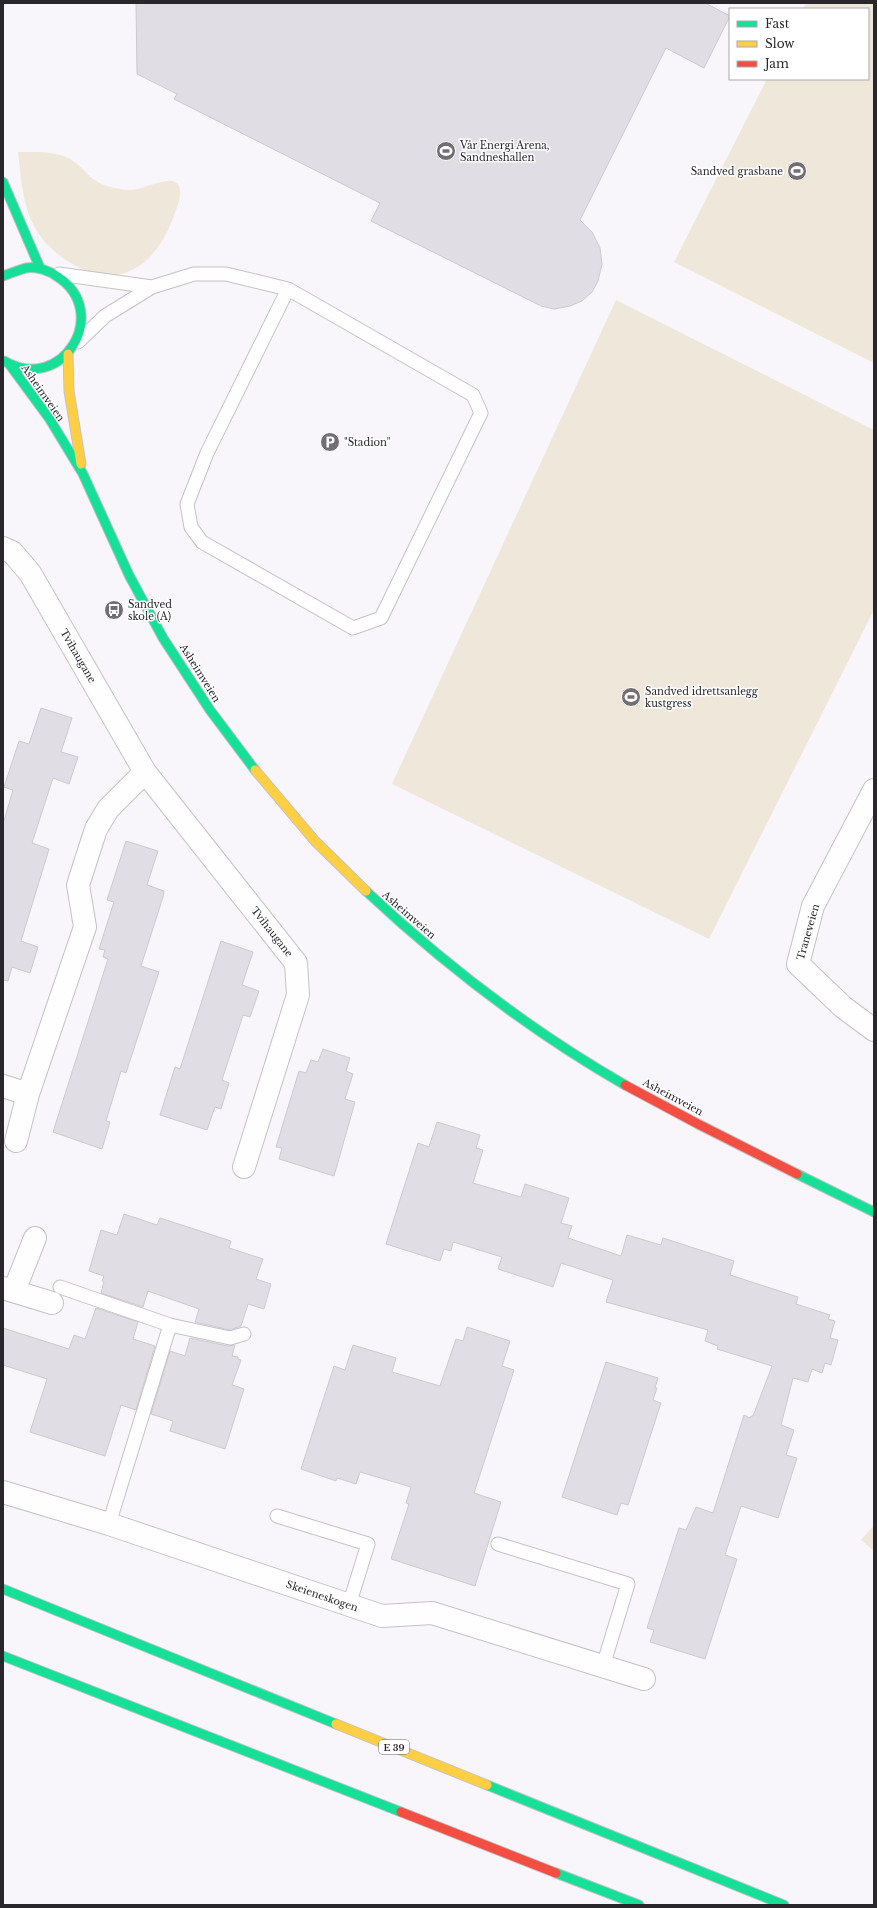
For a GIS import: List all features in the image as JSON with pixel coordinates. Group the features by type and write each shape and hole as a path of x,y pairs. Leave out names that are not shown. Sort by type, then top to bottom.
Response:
{"main road":[{"path":"3,182 40,268"},
{"path":"3,276 20,268 40,268 57,274 67,282 77,296 82,313 81,330 71,350 53,364 36,369 27,369 7,362"},
{"name":"Asheimveien","path":"71,350 69,391 83,475"},
{"name":"Asheimveien","path":"7,362 36,397 83,475 114,545 139,594 210,710 260,778 308,832 360,886 468,980 529,1025 581,1058 697,1123 874,1212"},
{"name":"E 39","path":"3,1589 784,1905"},
{"path":"3,1656 639,1905"}],"street":[{"name":"Tvihaugane","path":"3,548 12,552 30,573 145,772 296,963 298,995 244,1167"},
{"path":"16,1141 28,1094 85,927 78,884 96,829 108,809 145,772"},
{"name":"Traneveien","path":"874,790 813,906 798,964 843,1007 874,1030"},
{"path":"3,1086 28,1094"},
{"path":"34,1238 9,1290 56,1295"},
{"name":"Skeieneskogen","path":"3,1492 108,1524 382,1616 432,1613 644,1679"}],"lane":[{"path":"57,274 152,287"},
{"path":"71,350 105,316 152,287 194,274 226,274 288,288 473,394 481,413 381,618 353,628 202,542 191,526 187,504 207,453 288,288"},
{"path":"56,1295 170,1325 230,1338 244,1334"},
{"path":"108,1524 170,1325"},
{"path":"277,1516 368,1544 349,1605"},
{"path":"498,1544 628,1584 603,1666"}],"shaded area":[{"name":"Sandved grasbane","path":"806,3 874,3 874,363 674,262 766,80 869,80 869,8 804,8"},
{"path":"18,152 48,153 63,156 76,163 97,181 107,186 119,189 136,189 166,181 175,182 178,184 180,191 179,199 169,227 161,242 140,266 126,273 111,275 94,273 76,266 58,255 39,234 27,210"},
{"name":"Sandved idrettsanlegg kustgress","path":"616,300 874,430 874,610 709,939 392,784"},
{"path":"874,1525 874,1551 861,1540"}],"building":[{"name":"Vår Energi Arena, Sandneshallen","path":"136,3 705,3 729,15 704,68 666,48 580,220 592,232 600,248 602,264 598,281 592,292 582,301 570,306 554,309 541,306 371,221 380,203 174,99 177,94 137,74"},
{"path":"41,708 72,718 61,752 78,757 69,784 53,778 32,843 49,849 21,941 38,947 30,973 12,967 8,981 3,980 3,824 13,790 4,787 19,741 29,744"},
{"path":"126,841 158,851 147,885 164,891 141,966 159,972 126,1073 121,1071 106,1121 110,1122 102,1149 53,1132 108,959 103,957 105,950 99,949 114,902 107,900"},
{"path":"221,941 253,952 242,985 259,991 250,1017 243,1015 222,1080 229,1083 221,1109 215,1107 207,1130 160,1115 175,1067 180,1069"},
{"path":"323,1049 350,1058 346,1071 353,1074 345,1099 355,1102 334,1176 279,1159 282,1148 276,1147 299,1071 306,1073 311,1060 318,1062"},
{"path":"437,1122 480,1135 476,1148 483,1150 473,1183 521,1197 525,1184 569,1198 561,1223 572,1226 568,1238 621,1256 627,1235 661,1245 663,1238 734,1261 730,1275 798,1297 796,1304 830,1315 828,1319 835,1321 830,1338 838,1340 831,1365 825,1363 822,1373 812,1369 808,1382 793,1378 781,1425 794,1430 786,1455 797,1458 778,1518 741,1506 725,1555 737,1559 705,1659 650,1642 654,1630 647,1628 679,1528 686,1530 696,1507 713,1513 744,1415 750,1418 753,1416 772,1366 717,1349 718,1346 705,1341 708,1330 606,1302 613,1280 561,1263 553,1287 498,1269 502,1257 453,1242 451,1251 444,1249 440,1261 386,1244 418,1143 429,1147"},
{"path":"124,1214 157,1225 160,1218 231,1241 229,1248 263,1259 256,1279 271,1284 264,1309 248,1304 241,1326 230,1330 195,1322 199,1309 148,1291 143,1307 101,1293 104,1276 89,1271 101,1230 117,1235"},
{"path":"96,1308 138,1322 133,1339 155,1346 136,1410 121,1405 105,1456 30,1432 47,1379 3,1365 3,1328 69,1349 74,1335 85,1339"},
{"path":"467,1327 510,1341 502,1366 514,1370 474,1493 501,1502 475,1586 391,1559 409,1504 406,1503 411,1487 360,1472 356,1484 337,1478 336,1481 301,1469 334,1366 345,1370 353,1345 396,1358 392,1372 440,1386 456,1339 463,1341"},
{"path":"190,1338 228,1346 235,1345 232,1356 238,1357 238,1359 241,1360 232,1385 244,1389 225,1449 170,1431 173,1421 151,1414 170,1351 185,1356"},
{"path":"606,1362 658,1378 655,1388 657,1388 653,1400 661,1403 628,1505 621,1503 617,1515 562,1497"}],"traffic: fast":[{"path":"3,182 40,268"},
{"path":"3,276 26,268 39,268 47,271 58,277 74,292 80,310 80,328 73,345 61,359 44,367 25,369 4,361"},
{"path":"10,365 49,418 83,474 129,575 163,638 210,710 255,770"},
{"path":"366,891 427,945 490,996 556,1042 625,1085"},
{"path":"797,1174 874,1212"},
{"path":"3,1589 336,1724"},
{"path":"3,1656 401,1812"},
{"path":"487,1785 784,1905"},
{"path":"556,1873 639,1905"}],"traffic: slow":[{"path":"68,354 69,391 81,464"},
{"path":"255,770 315,841 366,891"},
{"path":"336,1724 487,1785"}],"traffic: jam":[{"path":"625,1085 797,1174"},
{"path":"401,1812 556,1873"}],"place":[{"name":"Vår Energi Arena, Sandneshallen","path":"446,151"},
{"name":"Sandved grasbane","path":"797,171"},
{"name":"\"Stadion\"","path":"330,442"},
{"name":"Sandved skole (A)","path":"114,610"},
{"name":"Sandved idrettsanlegg kustgress","path":"631,697"}]}
